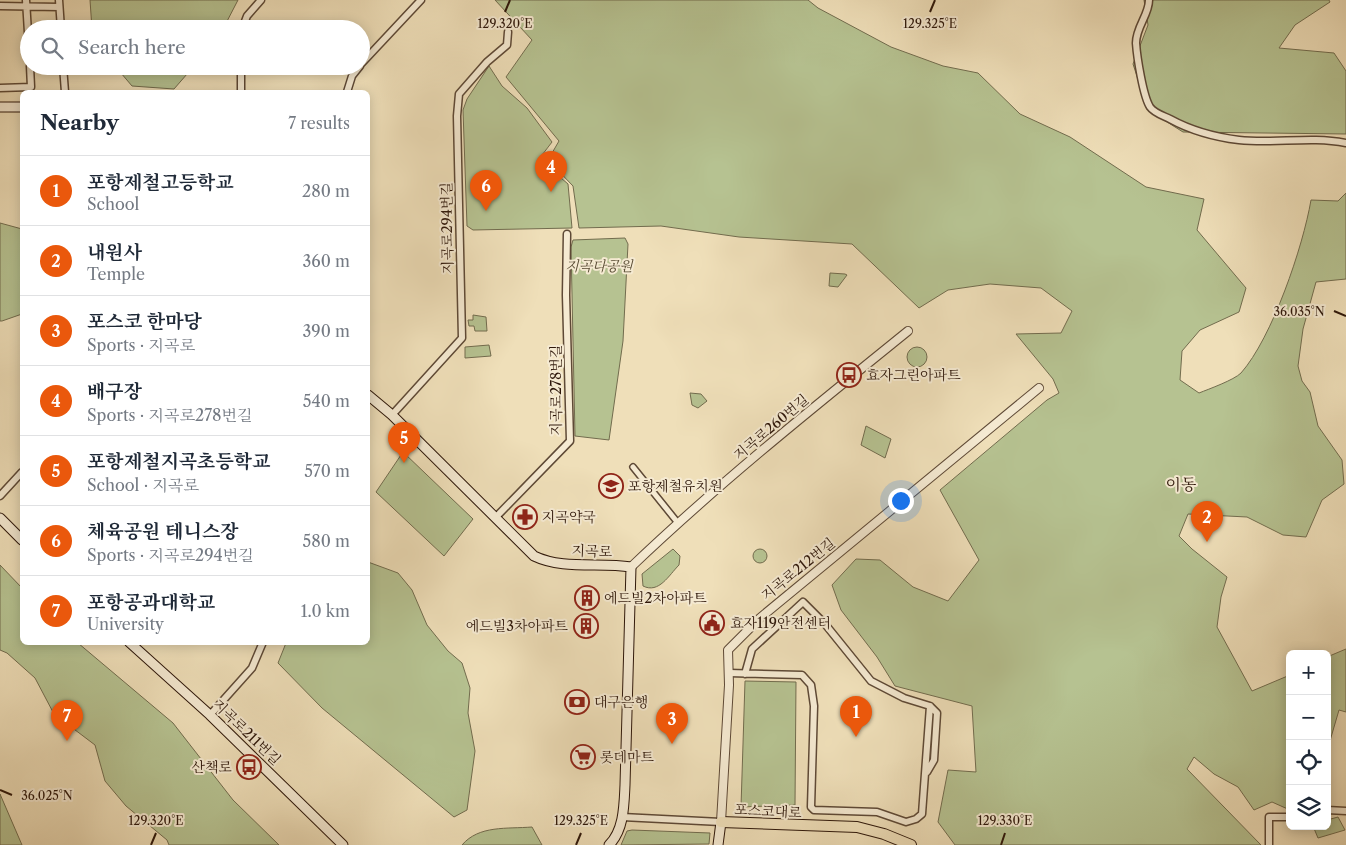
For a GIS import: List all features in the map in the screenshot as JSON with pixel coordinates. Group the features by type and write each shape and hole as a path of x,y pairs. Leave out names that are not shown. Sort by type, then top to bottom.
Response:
{"main road":[{"path":"0,107 20,107"},
{"name":"지곡로","path":"370,397 392,415 534,556 547,562 610,564 631,567 625,786 622,817 616,837 609,845"},
{"path":"0,518 20,538"},
{"name":"지곡로211번길","path":"132,645 210,715 343,845"},
{"name":"지곡로212번길","path":"718,845 721,822"},
{"name":"포스코대로","path":"721,822 857,827 884,834 911,845"}],"street":[{"path":"245,20 261,0"},
{"path":"370,55 421,0"},
{"path":"1149,0 1149,7 1136,41 1139,67 1151,107 1159,114 1189,129 1241,141 1328,140 1346,143"},
{"path":"26,3 27,20"},
{"path":"0,6 26,3 59,3 60,20"},
{"name":"지곡로294번길","path":"392,415 462,338 456,116 459,94 487,62 507,45 508,32"},
{"path":"0,88 31,87 30,75"},
{"path":"64,75 65,90"},
{"path":"241,75 241,90"},
{"path":"347,90 353,75"},
{"name":"지곡로278번길","path":"496,517 570,441 566,295 567,234"},
{"name":"지곡로260번길","path":"631,567 678,523 790,426 908,331"},
{"name":"지곡로212번길","path":"721,822 729,673 728,650 760,618 1039,388"},
{"path":"633,467 678,523"},
{"path":"0,496 20,474"},
{"path":"729,673 745,674 802,675 811,685 814,706 811,806 814,810 877,812 906,822 916,819 922,814 930,706 904,698 872,681 825,624 804,602 752,649 745,674"},
{"path":"210,715 252,668 262,645"},
{"path":"1331,810 1346,812"},
{"name":"포스코대로","path":"622,817 721,822"},
{"path":"1269,845 1269,817 1286,817"}],"green space":[{"path":"90,0 238,0 228,20 91,20"},
{"path":"495,0 808,0 818,8 891,47 943,66 978,73 1020,114 1070,137 1146,187 1204,199 1197,230 1246,288 1239,312 1200,330 1182,351 1180,380 1199,393 1238,376 1253,357 1264,338 1285,291 1301,242 1311,200 1338,201 1346,193 1346,279 1316,282 1303,329 1298,366 1302,381 1310,392 1318,426 1342,460 1344,484 1322,500 1306,537 1283,535 1247,517 1188,514 1179,536 1227,577 1221,597 1217,627 1252,691 1286,677 1286,808 1272,802 1254,810 1238,787 1214,774 1194,757 1187,769 1261,845 955,845 938,822 948,770 976,772 972,706 895,686 877,657 841,610 832,585 856,559 880,560 913,587 948,601 979,560 940,490 1047,400 1059,393 1053,379 1016,334 1061,333 1072,311 1041,288 990,284 948,290 919,308 852,244 739,237 661,226 579,228 573,186 548,160 559,141 506,77 532,40"},
{"path":"1144,0 1329,0 1330,2 1295,25 1279,48 1334,53 1346,71 1346,134 1183,132 1148,110 1133,64 1148,25"},
{"path":"489,66 502,86 527,108 552,142 539,159 568,184 572,228 473,230 467,226 463,110 467,99"},
{"path":"123,75 186,75 174,89 132,86"},
{"path":"0,223 20,228 20,315 0,321"},
{"name":"지곡다공원","path":"625,238 628,244 623,341 609,440 575,436 571,247 573,240"},
{"path":"830,273 847,275 838,287 829,286"},
{"path":"473,315 486,317 487,331 475,331 474,326 469,326 468,320 473,320"},
{"path":"489,345 491,356 465,358 465,347"},
{"path":"917,347 924,350 927,357 924,364 917,367 910,364 907,357 910,350"},
{"path":"690,393 701,394 707,401 698,408 692,405"},
{"path":"866,426 891,439 885,458 861,445"},
{"path":"403,452 473,519 444,556 376,492"},
{"path":"673,549 680,556 679,565 659,586 649,588 643,586 642,574"},
{"path":"757,549 763,549 767,556 763,563 757,563 753,559 753,553"},
{"path":"370,563 398,573 412,590 427,625 448,651 462,663 470,688 468,713 475,751 467,810 454,817 322,708 278,663 285,645 370,645"},
{"path":"0,565 20,586 20,645 80,645 173,723 233,800 279,845 169,845 167,840 126,806 105,781 95,745 54,714 35,678 7,653 0,650"},
{"path":"1346,649 1346,712 1339,710 1331,737 1331,695 1331,655"},
{"path":"745,681 796,682 795,805 741,807"},
{"path":"0,794 22,845 0,845"},
{"path":"1338,817 1345,830 1318,838 1315,830 1331,830 1331,819"},
{"path":"532,827 542,845 462,845 477,834 485,831"},
{"path":"627,831 710,833 709,844 621,845"}],"place":[{"name":"배구장","path":"551,192"},
{"name":"체육공원 테니스장","path":"486,211"},
{"name":"효자그린아파트","path":"849,375"},
{"name":"포항제철지곡초등학교","path":"404,463"},
{"name":"포항제철유치원","path":"611,486"},
{"name":"지곡약국","path":"525,517"},
{"name":"내원사","path":"1207,542"},
{"name":"에드빌2차아파트","path":"587,598"},
{"name":"효자119안전센터","path":"712,623"},
{"name":"에드빌3차아파트","path":"586,626"},
{"name":"대구은행","path":"577,702"},
{"name":"포항제철고등학교","path":"856,737"},
{"name":"포항공과대학교","path":"67,741"},
{"name":"포스코 한마당","path":"672,744"},
{"name":"롯데마트","path":"583,757"},
{"name":"산책로","path":"249,767"}],"district":[{"name":"이동","path":"1181,484"}]}
